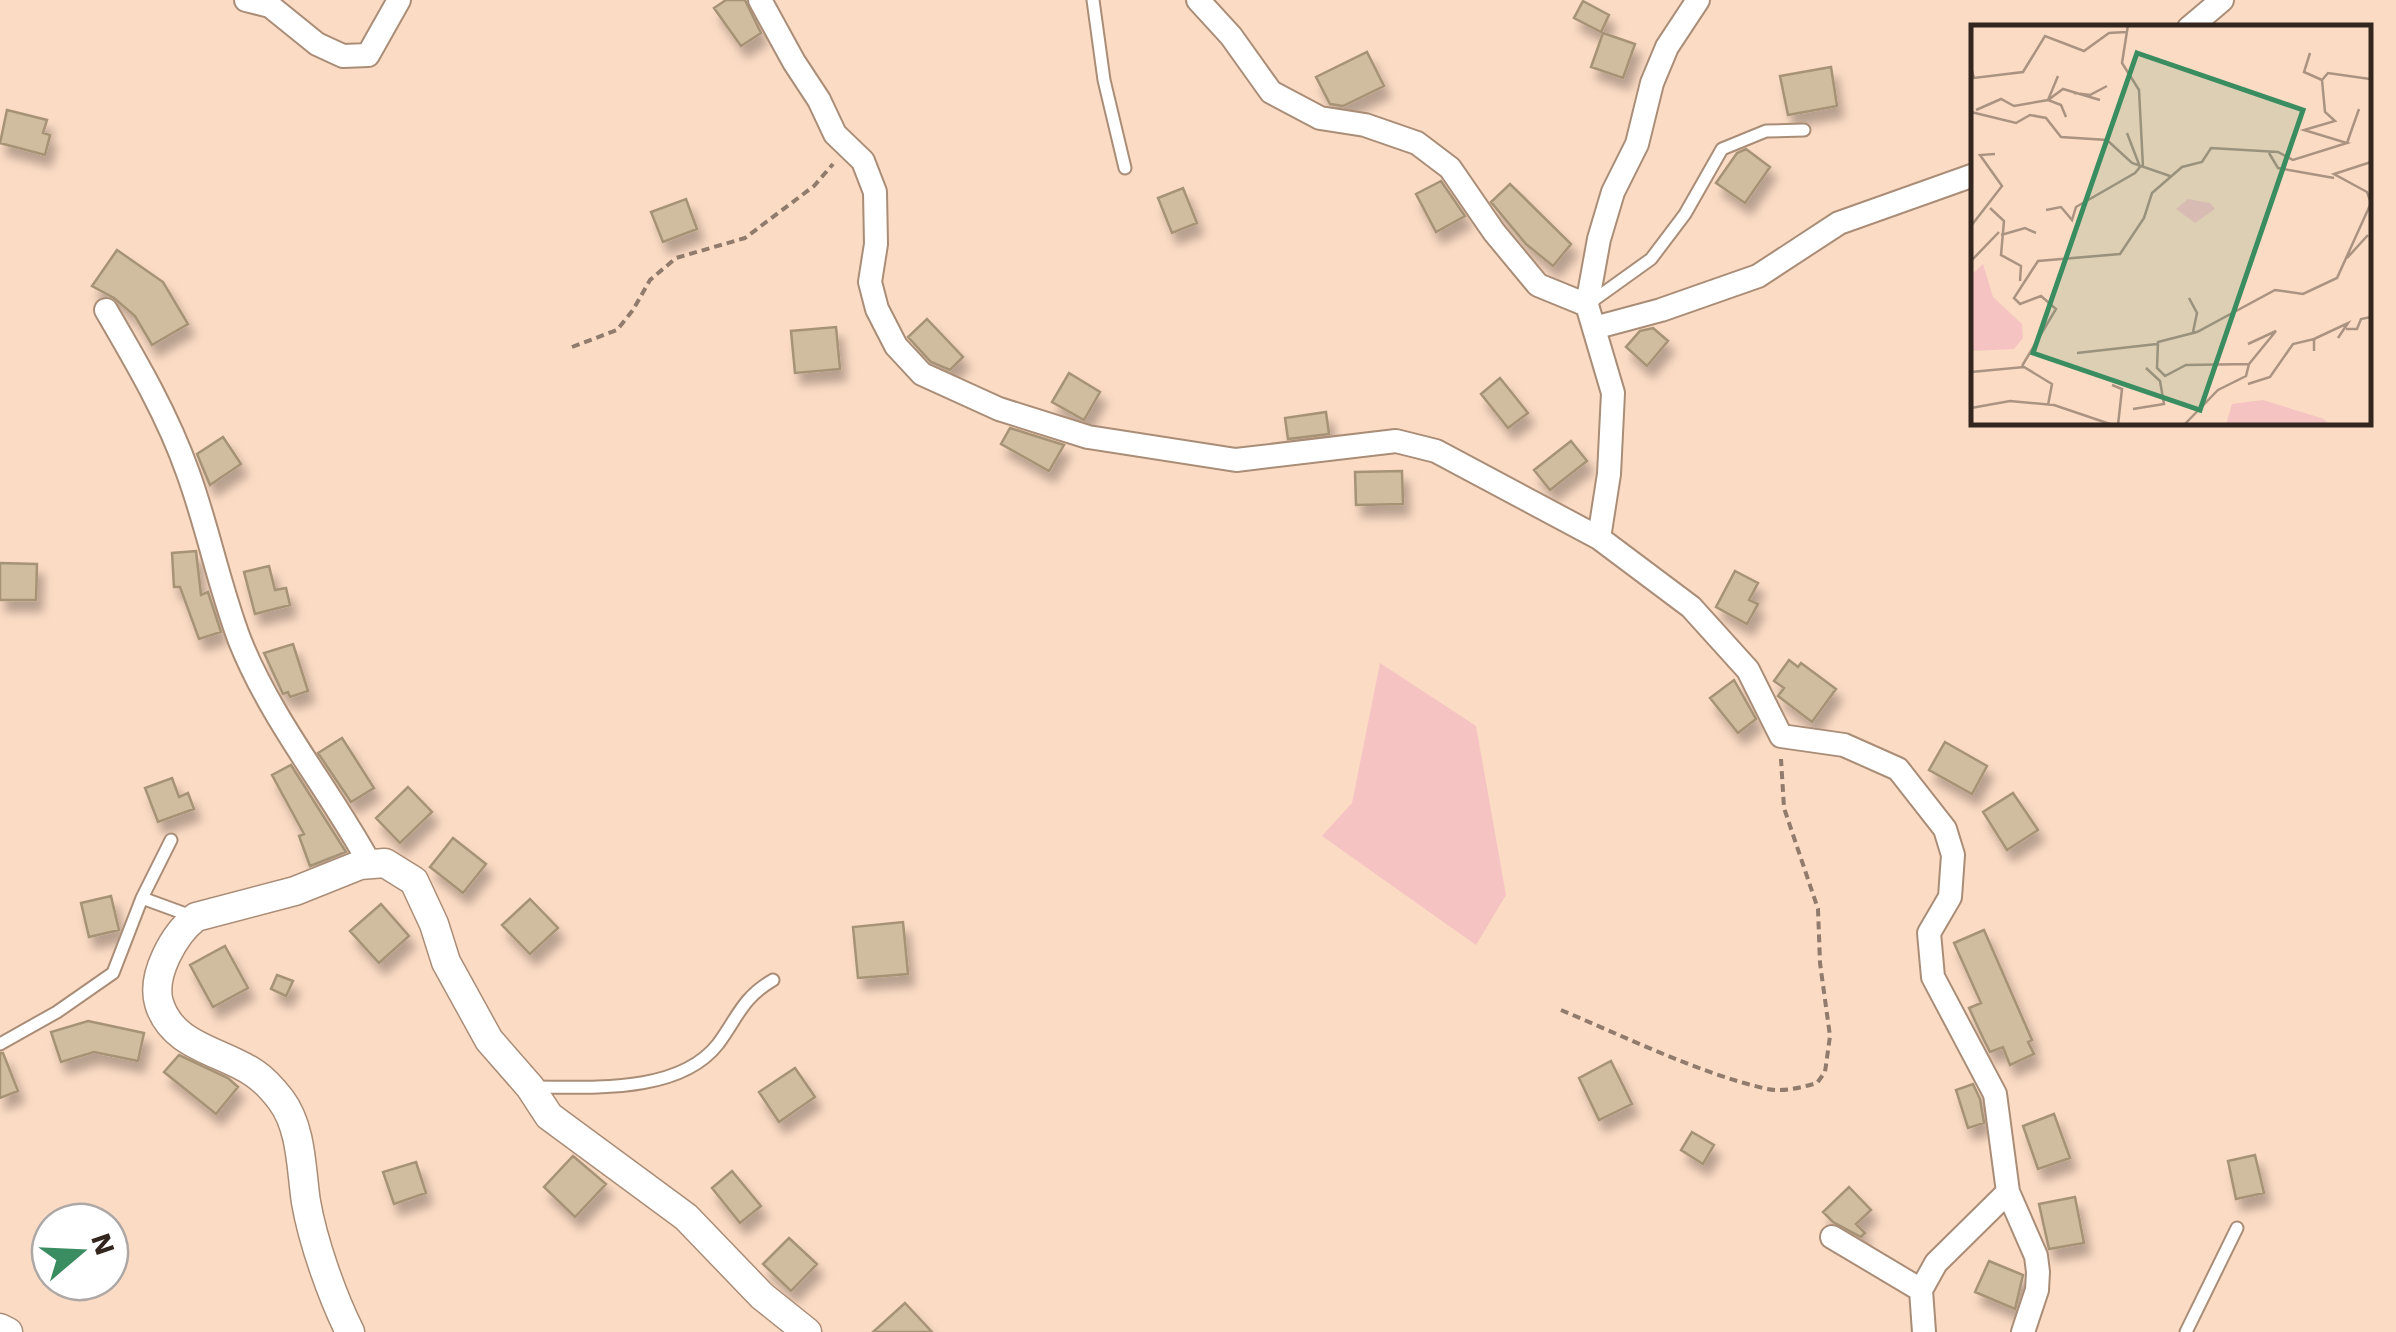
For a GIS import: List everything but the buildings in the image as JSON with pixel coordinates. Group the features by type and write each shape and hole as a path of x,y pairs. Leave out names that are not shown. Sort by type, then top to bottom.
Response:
{"street":[{"path":"246,0 270,6 317,44 343,56 368,55 399,0"},
{"path":"760,0 835,134 863,161 874,192 876,244 870,282 877,309 896,346 922,374 999,409 1088,437 1236,460 1396,441 1436,451 1599,538 1691,607 1748,670 1781,736 1844,745 1898,770 1944,829 1954,855 1950,896 1929,933 1934,977 1995,1094 2008,1192 2036,1256 2038,1272 2037,1290 2024,1332"},
{"path":"1198,0 1271,92 1320,118 1365,126 1416,143 1450,168 1494,232 1538,285 1587,305"},
{"path":"1599,538 1609,474 1613,393 1587,305 1599,239 1613,192 1637,144 1652,83 1667,47 1698,0"},
{"path":"2193,25 2222,0"},
{"path":"1594,328 1661,310 1758,276 1840,223 1971,176"},
{"path":"106,310 148,381 187,470 239,638 262,690 344,816 370,864"},
{"path":"350,1332 307,1205 297,1136 282,1100 255,1073 178,1033 164,1018 157,998 167,950 196,917 295,890 370,864 385,863 414,881 446,962 490,1040 530,1086 549,1116 686,1216 762,1296 807,1332"},
{"path":"1924,1332 1921,1290 1936,1263 2008,1192"},
{"path":"1832,1237 1921,1290"},
{"path":"0,1328 8,1332"}],"lane":[{"path":"1093,0 1104,80 1125,168"},
{"path":"1587,305 1652,259 1685,214 1722,149 1766,131 1804,130"},
{"path":"0,1044 57,1012 113,972 142,898 171,840"},
{"path":"142,898 196,917"},
{"path":"530,1086 625,1088 690,1067 715,1047 752,992 772,980"},
{"path":"2186,1332 2237,1228"}],"path":[{"path":"572,347 617,330 634,310 650,280 676,258 745,238 814,186 833,164 835,134"},
{"path":"1561,1010 1684,1061 1766,1089 1793,1090 1816,1084 1825,1072 1830,1036 1820,964 1820,924 1807,871 1784,808 1781,736"}],"shaded area":[{"path":"1380,663 1476,726 1506,895 1476,945 1322,836 1352,803"}]}
